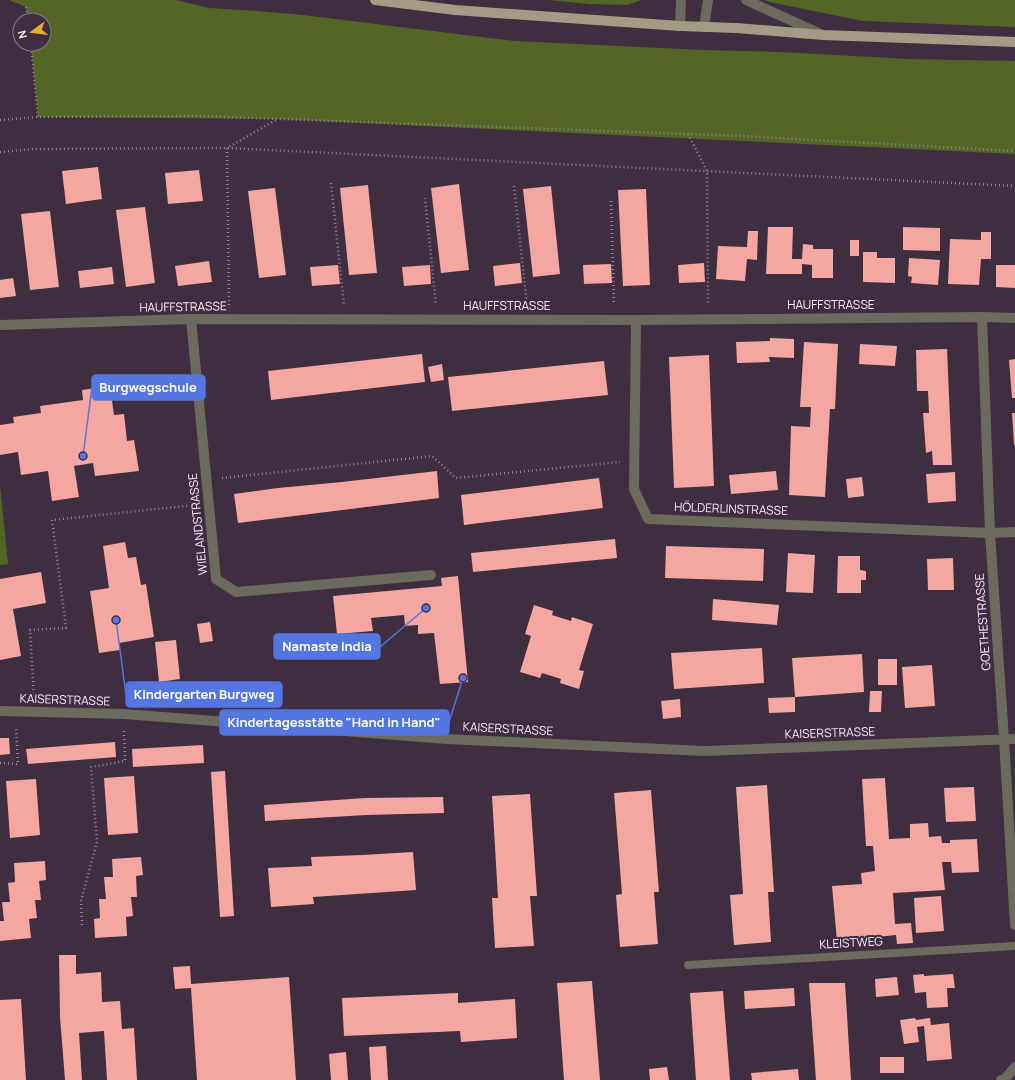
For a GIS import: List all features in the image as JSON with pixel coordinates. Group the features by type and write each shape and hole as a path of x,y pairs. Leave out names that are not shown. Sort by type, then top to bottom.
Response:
{"main road":[{"path":"375,0 455,10 680,26 1015,42"}],"street":[{"path":"680,26 681,0"},
{"path":"704,27 708,0"},
{"path":"746,0 823,34"},
{"name":"GOETHESTRASSE","path":"982,317 990,533 1015,926"},
{"name":"HAUFFSTRASSE","path":"0,325 191,319 636,320 1015,318"},
{"name":"WIELANDSTRASSE","path":"191,319 216,579 236,592 432,575"},
{"name":"HÖLDERLINSTRASSE","path":"636,320 634,489 648,519 990,533 1015,532"},
{"name":"KAISERSTRASSE","path":"0,711 124,714 447,739 704,751 1015,739"},
{"path":"1003,1080 1015,1067"}],"lane":[{"name":"KLEISTWEG","path":"688,965 1015,946"}],"path":[{"path":"26,7 27,12"},
{"path":"31,52 38,117"},
{"path":"0,120 38,117 198,116 741,136 1015,151"},
{"path":"227,148 277,119"},
{"path":"688,134 707,171 708,319"},
{"path":"227,148 230,319"},
{"path":"0,152 34,149 227,148 1015,186"},
{"path":"331,183 346,319"},
{"path":"514,186 529,319"},
{"path":"425,198 438,319"},
{"path":"611,201 615,320"},
{"path":"207,479 432,456 456,478 634,461"},
{"path":"34,712 30,630 66,628 52,520 209,504"},
{"path":"0,763 18,764 15,712"},
{"path":"82,925 81,901 97,842 91,766 125,761 124,714"}],"green space":[{"path":"9,0 176,0 209,8 303,15 515,41 908,59 1015,61 1015,154 277,119 38,117 32,52 52,52 52,12 27,12 26,7"},
{"path":"549,0 641,0 627,5 589,4"},
{"path":"764,0 1015,0 1015,27 863,21"},
{"path":"0,485 8,564 0,565"}],"building":[{"path":"98,167 102,199 66,204 62,171"},
{"path":"199,170 203,201 168,204 165,173"},
{"path":"459,184 469,270 441,273 431,188"},
{"path":"368,185 377,273 349,275 340,188"},
{"path":"551,186 560,274 533,277 523,189"},
{"path":"275,188 286,275 259,278 248,191"},
{"path":"646,189 650,285 623,286 618,190"},
{"path":"145,207 155,283 126,287 116,210"},
{"path":"50,211 59,287 30,290 21,214"},
{"path":"768,227 793,227 792,259 802,259 803,244 813,245 813,249 833,249 833,278 812,278 812,265 802,264 802,274 766,274"},
{"path":"903,227 940,228 940,251 903,250"},
{"path":"748,231 758,231 757,260 747,259 745,281 716,279 718,246 747,247"},
{"path":"981,232 991,232 991,259 981,259 979,285 948,284 950,239 981,240"},
{"path":"850,240 859,240 859,256 850,256"},
{"path":"863,252 877,252 877,258 895,258 895,283 863,282"},
{"path":"909,258 940,260 938,285 911,283 912,277 908,276"},
{"path":"209,261 212,282 178,286 175,266"},
{"path":"520,263 522,283 495,286 493,266"},
{"path":"704,263 705,282 679,283 678,265"},
{"path":"611,264 612,283 584,284 583,265"},
{"path":"338,265 340,284 312,286 310,267"},
{"path":"430,265 431,284 404,286 402,267"},
{"path":"996,265 1015,265 1015,288 996,287"},
{"path":"112,267 114,284 80,288 78,271"},
{"path":"13,278 16,296 0,298 0,280"},
{"path":"770,338 794,339 794,358 769,357 770,362 737,363 736,342 770,341"},
{"path":"804,342 838,344 835,409 830,409 825,497 789,495 791,426 810,427 811,407 800,407"},
{"path":"860,344 897,346 895,366 859,364"},
{"path":"947,349 952,465 933,465 932,451 926,453 923,413 929,413 928,391 917,391 916,350"},
{"path":"422,354 425,382 271,400 268,371"},
{"path":"709,355 714,486 674,488 669,357"},
{"path":"1015,359 1015,398 1012,398 1009,360"},
{"path":"604,361 608,395 452,411 448,377"},
{"path":"442,364 444,380 431,382 428,367"},
{"path":"110,386 114,415 124,414 127,441 134,440 139,471 95,476 93,463 74,466 79,497 52,501 48,471 21,475 18,452 0,455 0,425 14,423 13,417 41,413 40,406 83,400 82,390"},
{"path":"1012,413 1015,413 1015,445 1014,445"},
{"path":"437,471 439,498 238,523 234,494"},
{"path":"776,471 778,490 731,494 729,475"},
{"path":"955,472 956,501 928,503 926,474"},
{"path":"862,477 864,496 848,498 846,479"},
{"path":"599,478 603,508 464,525 461,495"},
{"path":"615,539 617,558 473,572 471,553"},
{"path":"125,542 128,558 136,557 141,585 146,584 154,637 119,643 120,650 99,653 90,591 109,588 103,546"},
{"path":"666,546 764,549 763,581 665,578"},
{"path":"788,553 815,555 813,593 786,592"},
{"path":"838,556 860,556 860,570 866,571 866,580 861,580 861,593 837,593"},
{"path":"953,558 954,590 928,590 927,559"},
{"path":"41,572 46,603 13,609 21,656 0,660 0,579"},
{"path":"458,576 468,682 440,684 434,633 418,634 418,625 405,626 404,615 371,618 373,631 337,634 333,596 442,586 441,578"},
{"path":"713,599 779,605 777,625 712,620"},
{"path":"534,605 553,611 552,615 571,621 572,617 593,624 579,670 584,671 579,689 560,683 561,679 542,673 540,678 520,672 531,636 525,634"},
{"path":"210,622 213,641 200,643 197,624"},
{"path":"176,640 180,679 159,682 155,642"},
{"path":"762,648 764,683 674,689 671,653"},
{"path":"862,654 864,692 795,697 792,658"},
{"path":"878,659 897,659 897,685 878,685"},
{"path":"932,665 935,706 905,708 902,667"},
{"path":"870,691 882,691 881,712 869,712"},
{"path":"795,697 795,712 769,713 768,698"},
{"path":"680,699 681,717 663,719 661,701"},
{"path":"0,738 9,738 10,754 0,755"},
{"path":"115,742 116,757 28,764 26,749"},
{"path":"203,745 204,763 133,767 132,749"},
{"path":"225,771 234,916 220,917 211,772"},
{"path":"134,776 138,833 108,835 104,778"},
{"path":"885,778 889,839 910,838 910,824 928,823 929,837 941,836 942,843 950,843 950,840 977,839 979,872 952,873 951,862 942,862 945,890 893,893 895,924 911,923 913,943 897,944 896,935 837,941 832,886 862,884 861,873 875,871 873,846 866,846 862,779"},
{"path":"36,779 40,835 10,838 6,781"},
{"path":"767,785 774,892 768,892 771,942 734,945 730,895 743,894 736,787"},
{"path":"974,787 976,821 946,822 944,788"},
{"path":"651,790 659,892 654,892 658,944 620,947 616,895 622,894 614,793"},
{"path":"530,794 537,896 530,896 534,946 495,948 492,898 498,898 492,796"},
{"path":"443,797 444,813 366,815 265,821 264,805 365,798"},
{"path":"413,852 416,890 313,897 314,904 271,907 268,868 312,866 311,857"},
{"path":"141,857 143,875 136,876 137,897 131,897 133,916 126,917 127,936 95,938 94,919 100,918 99,899 106,899 104,877 113,877 112,859"},
{"path":"45,861 46,880 39,881 41,900 35,900 37,918 29,919 31,938 0,941 0,921 4,921 2,902 10,902 8,883 15,882 14,863"},
{"path":"941,896 944,931 916,933 914,898"},
{"path":"59,955 76,955 76,974 101,972 102,1002 120,1001 122,1029 134,1028 137,1080 107,1080 104,1031 79,1033 82,1080 65,1080 60,1017"},
{"path":"190,966 191,984 289,977 296,1080 197,1080 191,988 175,989 173,967"},
{"path":"924,974 924,976 953,974 955,988 947,988 948,1007 927,1008 926,992 915,993 913,975"},
{"path":"897,977 899,995 876,997 875,979"},
{"path":"592,981 600,1080 564,1080 557,983"},
{"path":"809,983 845,983 851,1080 816,1080"},
{"path":"794,988 795,1006 745,1009 744,991"},
{"path":"723,991 730,1080 696,1080 690,993"},
{"path":"458,993 458,1003 515,999 517,1038 461,1042 460,1031 344,1036 342,998"},
{"path":"21,999 26,1080 0,1080 0,1000"},
{"path":"915,1018 916,1020 930,1018 931,1025 949,1023 952,1059 927,1061 924,1026 917,1027 919,1042 904,1044 900,1020"},
{"path":"386,1046 388,1080 371,1080 369,1047"},
{"path":"346,1052 348,1080 331,1080 329,1054"},
{"path":"880,1057 904,1057 904,1073 880,1073"},
{"path":"667,1067 669,1080 650,1080 649,1069"},
{"path":"798,1069 799,1080 752,1080 751,1073"}],"place":[{"name":"Burgwegschule","path":"83,456"},
{"name":"Namaste India","path":"426,608"},
{"name":"Kindergarten Burgweg","path":"116,620"},
{"name":"Kindertagesstätte \"Hand in Hand\"","path":"463,678"}]}
